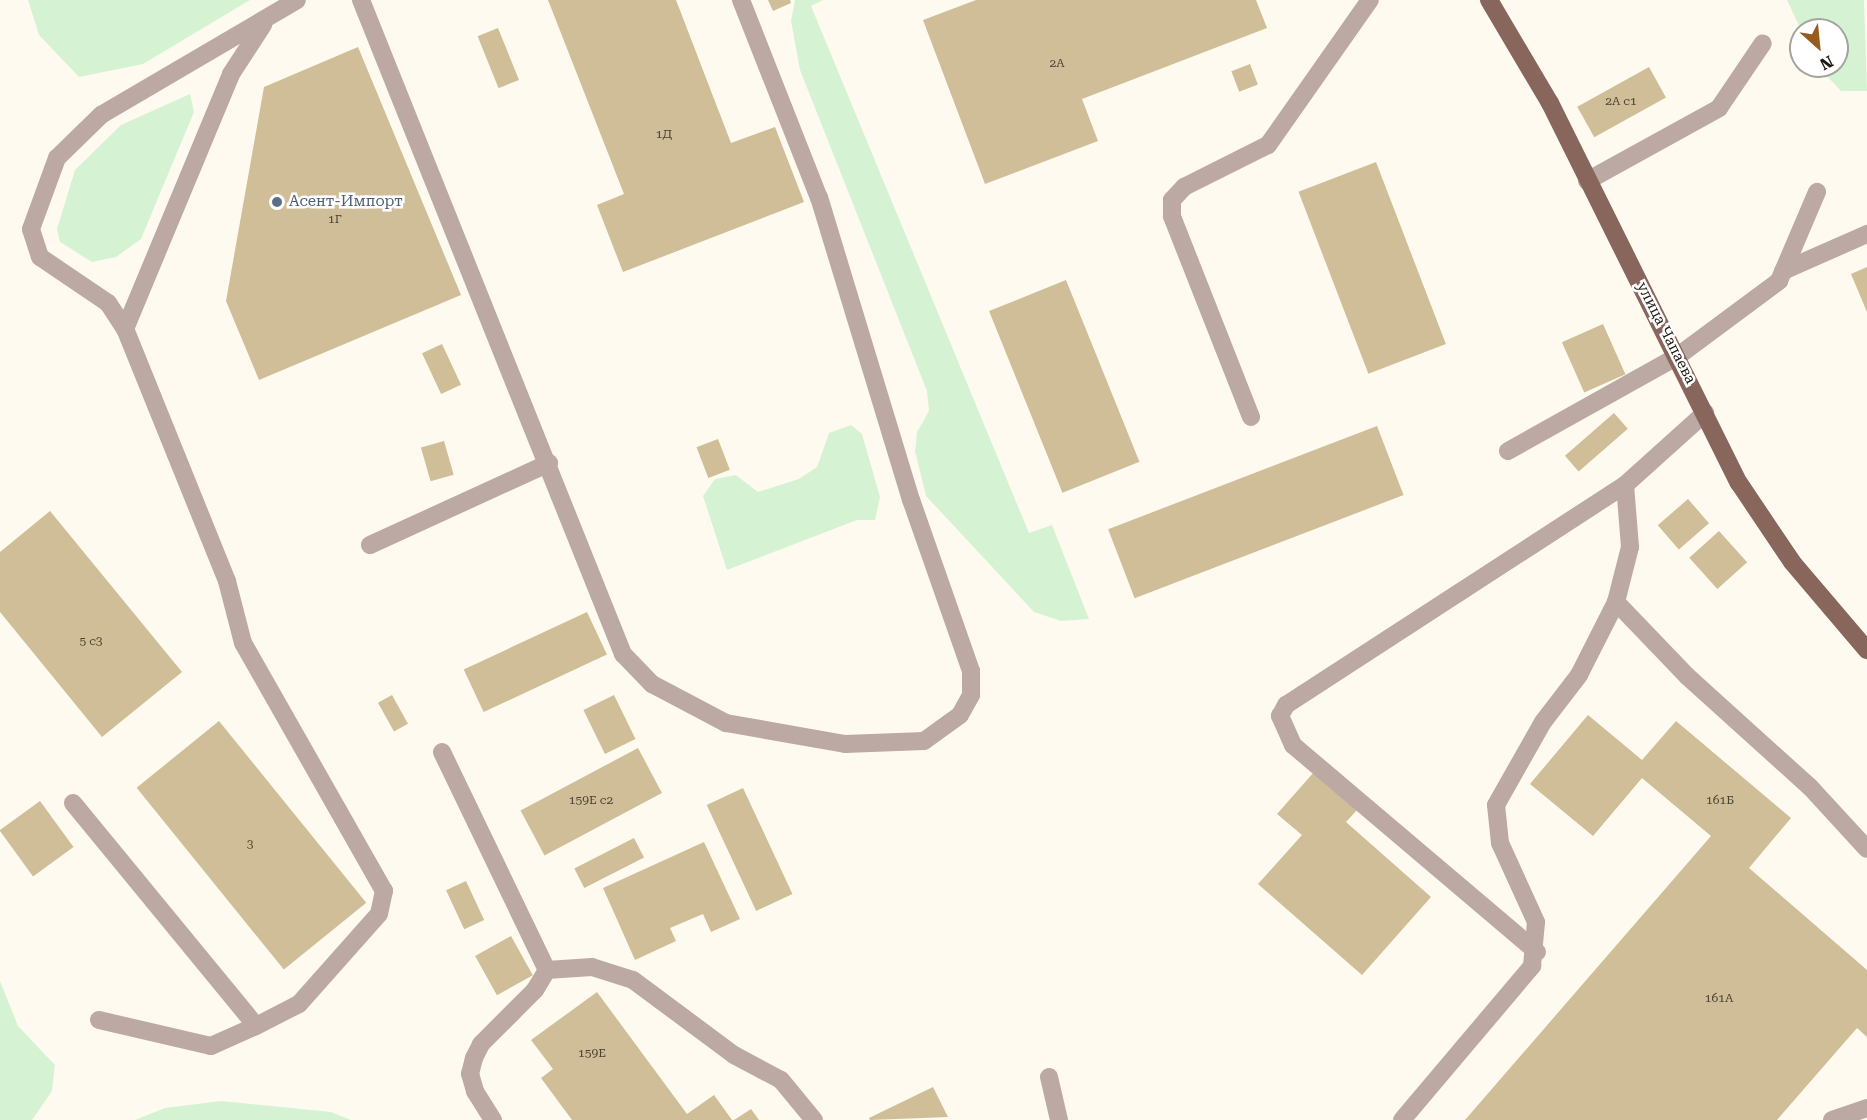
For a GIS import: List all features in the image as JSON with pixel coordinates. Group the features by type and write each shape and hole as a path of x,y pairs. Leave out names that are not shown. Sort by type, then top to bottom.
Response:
{"main road":[{"name":"улица Чапаева","path":"1489,0 1550,103 1587,181 1678,356 1739,483 1792,562 1867,650"}],"lane":[{"path":"99,1020 211,1046 299,1004 380,914 384,891 243,643 227,581 125,329 108,303 40,257 31,229 57,158 101,115 265,21 297,0"},
{"path":"361,0 549,463 623,654 652,684 682,704 726,723 845,744 924,741 960,715 970,695 971,671 911,500 819,198 741,0"},
{"path":"1251,417 1172,216 1172,200 1184,187 1268,145 1370,0"},
{"path":"125,329 231,74 265,21"},
{"path":"1587,181 1719,108 1763,43"},
{"path":"1508,451 1678,356 1779,281 1817,192"},
{"path":"1783,271 1867,234"},
{"path":"1537,952 1293,745 1280,716 1286,705 1624,485 1705,413"},
{"path":"370,544 549,463"},
{"path":"1402,1120 1532,966 1537,952 1536,922 1500,843 1496,805 1543,722 1579,675 1616,602 1630,547 1624,485"},
{"path":"1616,602 1867,849"},
{"path":"442,752 547,970"},
{"path":"73,803 256,1026"},
{"path":"547,970 592,967 633,980 734,1054 781,1080 814,1120"},
{"path":"493,1120 475,1091 470,1074 474,1058 480,1044 535,990 547,970"},
{"path":"1049,1077 1059,1120"},
{"path":"1832,1120 1867,1108"}],"green space":[{"path":"28,0 250,0 143,64 79,77 39,35"},
{"path":"795,0 823,0 811,6 1029,533 1052,525 1089,619 1061,621 1034,612 926,496 915,451 917,432 929,411 927,391 800,70 791,21"},
{"path":"1787,0 1864,0 1867,91 1841,91 1829,78 1849,78 1849,18 1795,18"},
{"path":"190,94 194,112 141,239 116,257 92,262 60,242 57,229 75,170 121,125"},
{"path":"851,425 862,434 880,497 875,520 857,520 727,570 703,496 715,479 736,475 758,492 799,479 817,467 829,433"},
{"path":"0,981 18,1026 55,1065 52,1091 32,1120 0,1120"},
{"path":"221,1101 331,1112 351,1120 135,1120 165,1108"}],"building":[{"path":"548,0 676,0 731,143 775,127 804,202 623,272 597,205 624,194"},
{"path":"768,0 790,0 791,3 773,11"},
{"path":"976,0 1256,0 1267,28 1082,99 1098,141 985,184 923,20"},
{"path":"498,28 519,80 499,88 478,36"},
{"path":"358,47 461,295 259,380 226,301 264,87"},
{"path":"1250,64 1258,85 1239,92 1231,71"},
{"path":"1649,67 1666,98 1594,137 1577,107"},
{"path":"1376,162 1446,344 1368,374 1299,192"},
{"path":"1867,267 1867,312 1851,274"},
{"path":"1066,280 1139,462 1062,493 989,311"},
{"path":"1603,324 1625,374 1584,393 1562,342"},
{"path":"442,344 461,385 441,394 422,353"},
{"path":"1614,413 1628,429 1579,471 1565,456"},
{"path":"1377,426 1404,495 1135,598 1108,529"},
{"path":"718,439 730,470 708,478 697,447"},
{"path":"444,441 454,475 431,481 421,448"},
{"path":"1688,499 1709,523 1679,549 1658,525"},
{"path":"50,511 182,672 102,737 0,612 0,552"},
{"path":"1719,531 1747,562 1717,589 1689,558"},
{"path":"587,612 607,655 484,712 464,669"},
{"path":"392,695 408,724 394,732 378,703"},
{"path":"614,695 635,739 605,754 583,710"},
{"path":"1588,715 1642,760 1676,721 1791,818 1749,868 1867,970 1867,1037 1857,1028 1777,1120 1465,1120 1711,836 1642,778 1593,836 1530,784"},
{"path":"219,721 366,903 284,970 137,788"},
{"path":"638,748 662,793 545,855 521,810"},
{"path":"1314,772 1357,810 1346,822 1431,897 1362,975 1258,884 1302,835 1277,814"},
{"path":"743,788 792,894 756,911 707,805"},
{"path":"40,801 74,847 33,877 0,830"},
{"path":"634,838 644,858 584,888 574,868"},
{"path":"704,842 740,919 711,932 703,914 670,928 676,941 635,960 603,888"},
{"path":"466,881 484,920 464,929 446,890"},
{"path":"511,936 533,975 497,995 475,956"},
{"path":"597,992 687,1114 714,1095 732,1120 572,1120 541,1078 553,1069 531,1040"},
{"path":"933,1087 948,1117 870,1120 869,1118"},
{"path":"751,1109 759,1120 734,1120"}],"place":[{"name":"Асент-Импорт","path":"277,202"}]}
